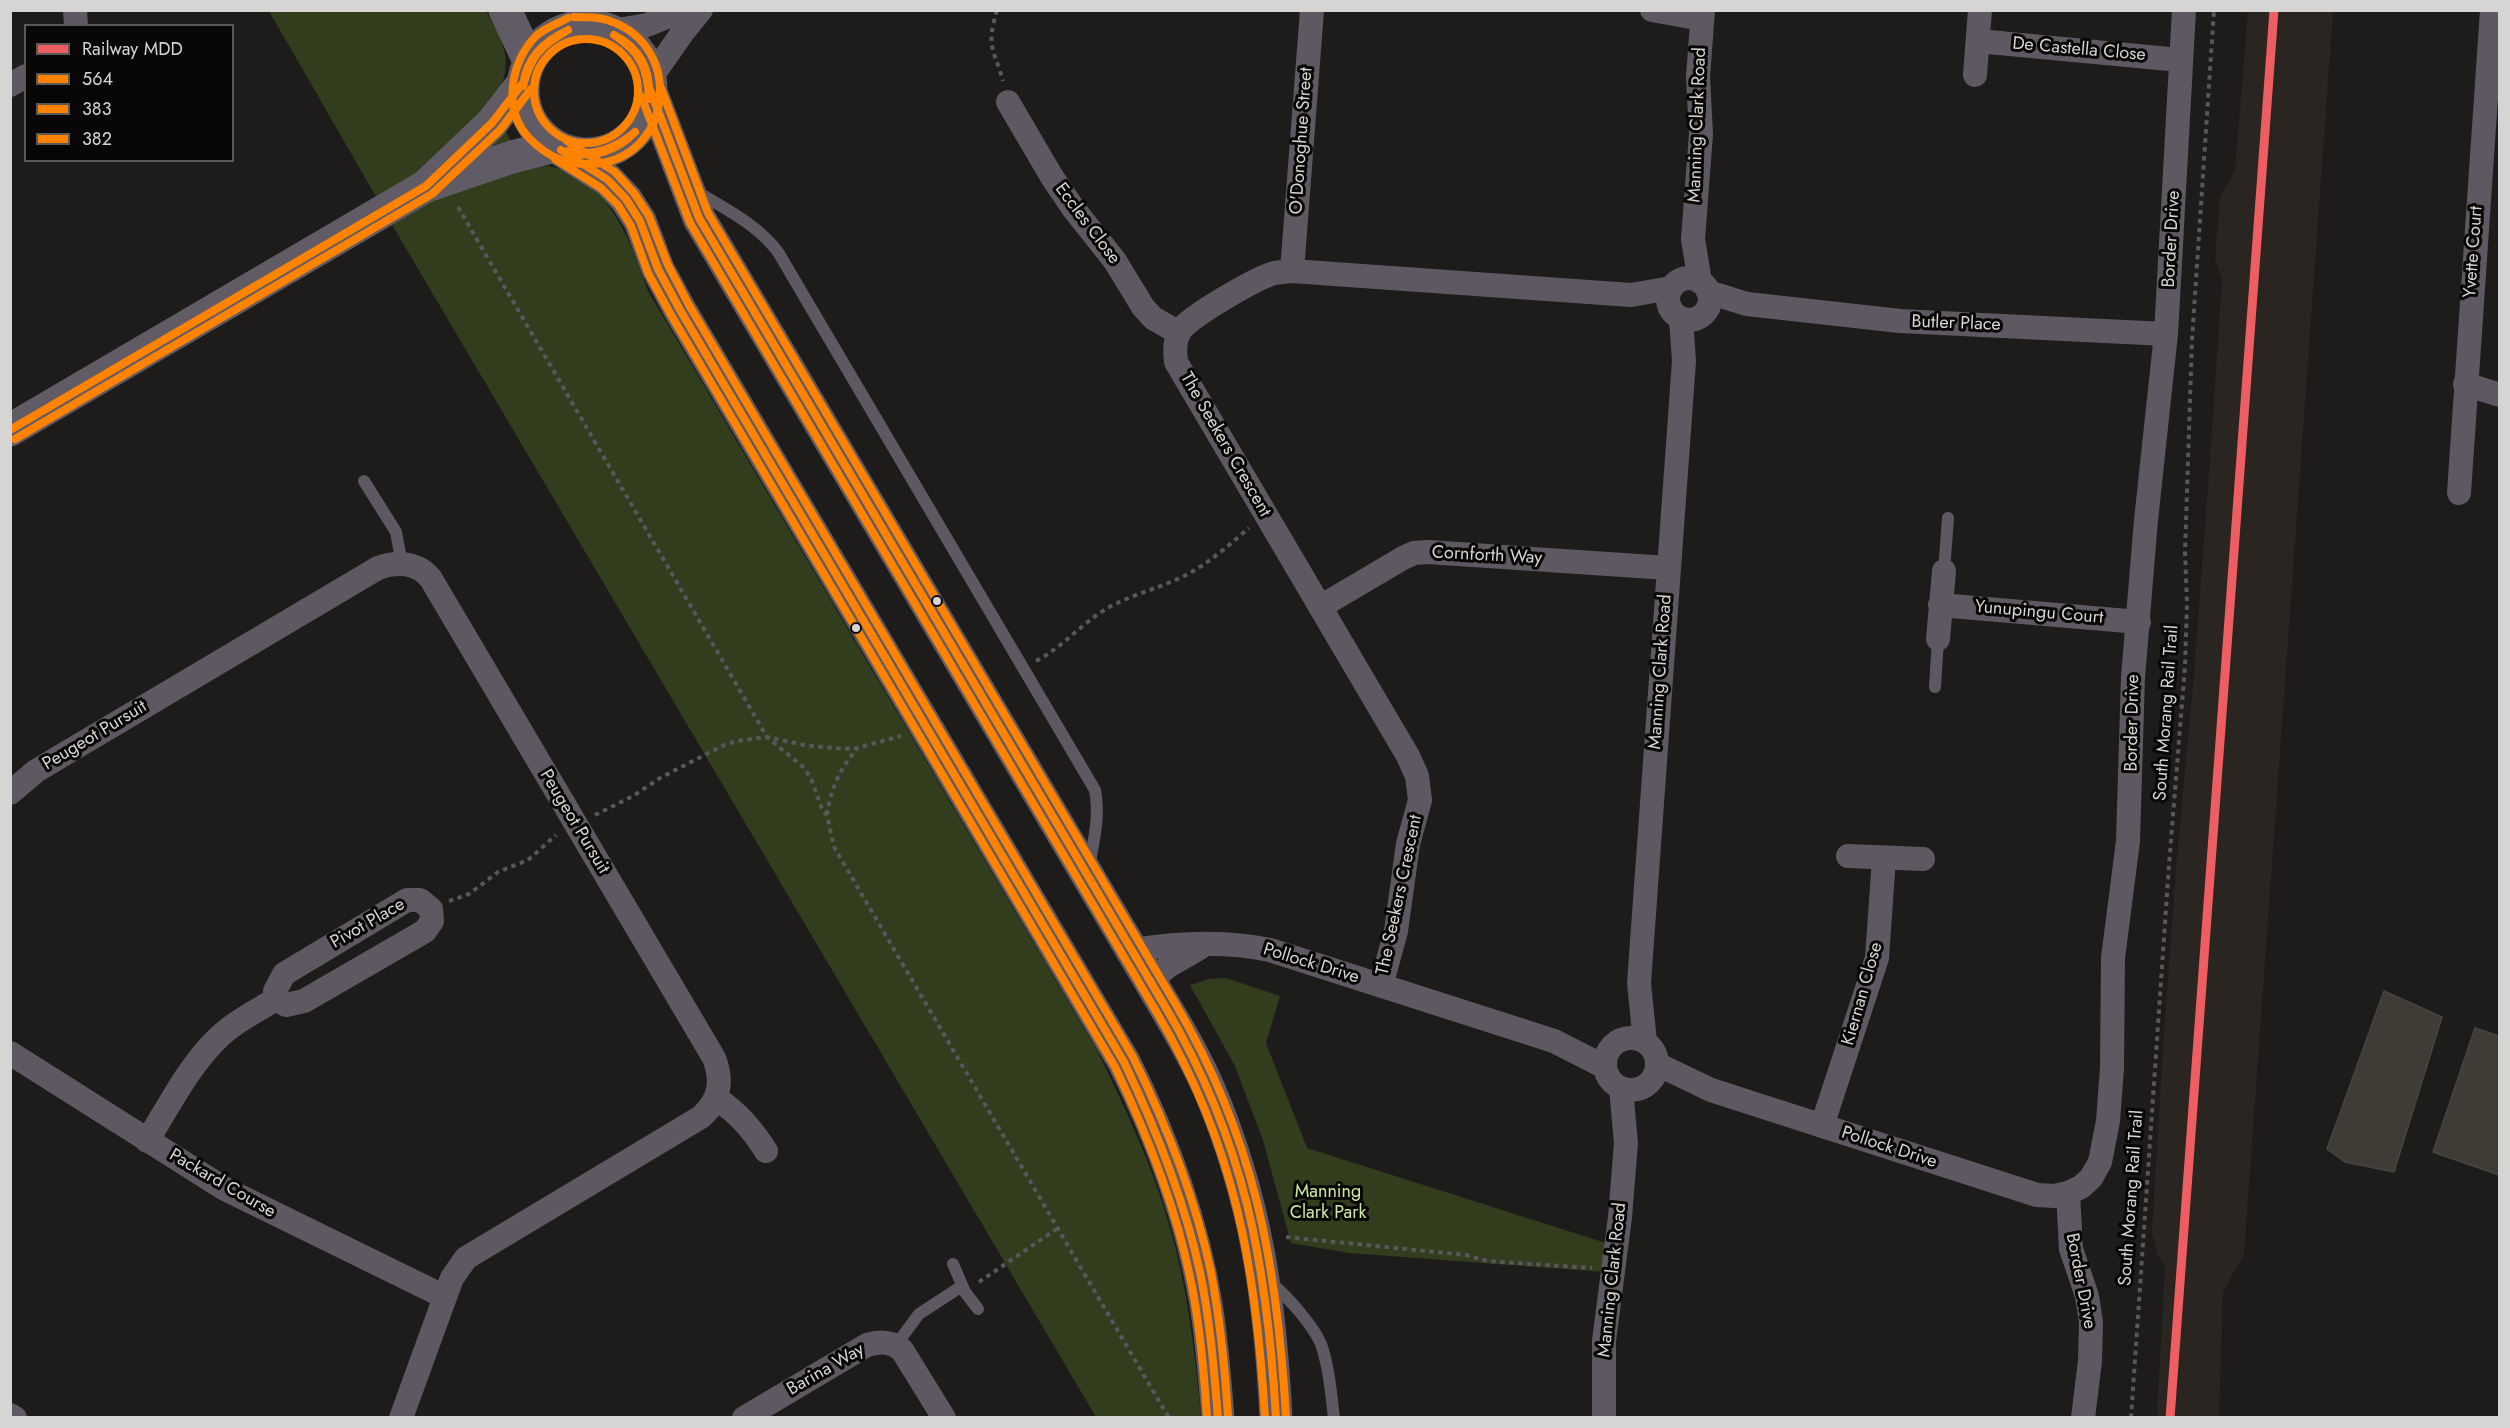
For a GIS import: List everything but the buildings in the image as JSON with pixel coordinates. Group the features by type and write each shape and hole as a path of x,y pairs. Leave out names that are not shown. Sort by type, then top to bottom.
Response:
{"main road":[{"path":"505,10 526,72 524,102 530,120 540,135 608,180 626,199 640,221 658,268 680,310 1124,1062 1163,1150 1186,1218 1206,1305 1218,1418"},
{"path":"426,186 492,123 526,72 540,46 555,34 592,22 630,42 643,59 684,184 699,218 1132,950 1187,1045 1209,1089 1235,1159 1256,1236 1264,1276 1272,1348 1276,1418"},
{"path":"10,430 426,186 512,157 558,148 582,154 603,153 622,144 637,130 647,112 651,85"}],"street":[{"path":"592,22 647,25 684,10"},
{"path":"651,85 682,32 701,10"},
{"name":"O'Donoghue Street","path":"1292,271 1312,10"},
{"path":"1652,10 1702,15"},
{"path":"1976,75 1980,10"},
{"name":"Border Drive","path":"2083,1418 2090,1361 2091,1322 2087,1296 2071,1249 2068,1193 2086,1183 2098,1168 2108,1121 2112,1068 2113,958 2128,841 2133,677 2146,520 2166,334 2184,10"},
{"name":"Yvette Court","path":"2458,493 2492,10"},
{"name":"Manning Clark Road","path":"1620,1049 1639,983 1701,134 1698,77 1702,15"},
{"name":"De Castella Close","path":"1978,41 2180,60"},
{"path":"10,85 24,77"},
{"name":"Eccles Close","path":"1008,102 1072,208 1115,261 1143,307 1153,318 1179,333"},
{"path":"1179,333 1189,321 1259,280 1275,273 1292,271 1689,299"},
{"name":"Butler Place","path":"1689,299 1900,321 2166,334"},
{"name":"The Seekers Crescent","path":"1179,333 1175,343 1176,362 1408,756 1420,788 1420,800 1404,865 1399,915 1381,986"},
{"path":"2465,384 2499,395"},
{"name":"Cornforth Way","path":"1320,606 1414,553 1443,552 1668,568"},
{"name":"Peugeot Pursuit","path":"10,793 36,771 361,578 388,564 402,564 422,570 431,579 714,1058 720,1080 716,1098"},
{"path":"1938,639 1944,571"},
{"name":"Yunupingu Court","path":"1940,605 2139,622"},
{"path":"1848,856 1923,859"},
{"name":"Kiernan Close","path":"1822,1126 1877,958 1884,858"},
{"name":"Pivot Place","path":"414,898 427,904 431,909 432,921 425,931 415,937 295,1005 286,1005 276,999 275,991 284,974 398,906 414,898"},
{"name":"Pollock Drive","path":"1132,950 1162,945 1228,944 1270,950 1554,1041 1620,1049"},
{"name":"Pollock Drive","path":"1150,981 1170,964 1203,945"},
{"path":"147,1141 187,1077 214,1042 237,1022 276,999"},
{"path":"1620,1049 1654,1051 1643,1080 1608,1077 1620,1049"},
{"name":"Packard Course","path":"10,1053 236,1195 445,1297"},
{"name":"Manning Clark Road","path":"1604,1418 1604,1341 1614,1271 1626,1143 1643,1080"},
{"name":"Pollock Drive","path":"1643,1080 1711,1090 2028,1192 2054,1196 2068,1193"},
{"path":"401,1418 445,1297 459,1267 477,1250 701,1117 716,1098 732,1108 750,1126 766,1151"},
{"name":"Barina Way","path":"744,1418 867,1345 887,1342 896,1345"},
{"path":"896,1345 908,1357 944,1418"},
{"path":"10,1415 15,1418"}],"lane":[{"path":"684,184 754,226 766,236 778,252 1095,790 1098,805 1097,820 1088,875"},
{"path":"364,481 396,532 402,564"},
{"path":"1944,571 1948,518"},
{"path":"1935,687 1938,639"},
{"path":"953,1264 962,1286 978,1309"},
{"path":"1264,1276 1303,1318 1320,1343 1328,1371 1334,1418"},
{"path":"896,1345 919,1314 962,1286"}],"path":[{"path":"998,10 991,31 990,46 1008,102"},
{"name":"South Morang Rail Trail","path":"2131,1418 2185,666 2187,604 2184,558 2193,308 2214,10"},
{"path":"458,207 767,737 803,767 811,778 823,812 827,815"},
{"path":"1023,668 1048,655 1102,611 1122,600 1171,582 1197,569 1250,528"},
{"path":"431,909 469,894 498,872 528,860 552,838 575,824 633,796 660,778 724,745 767,737 829,748 857,748 896,738 926,725"},
{"path":"857,748 837,776 831,793 827,815 834,847 1169,1418"},
{"path":"962,1286 974,1285 1058,1228"},
{"path":"1286,1237 1433,1251 1466,1255 1488,1261 1614,1271"}],"shaded area":[{"path":"2248,11 2333,11 2244,1254 2223,1292 2219,1417 2157,1417 2165,1267 2158,1255 2152,1233 2164,1033 2212,431 2222,280 2215,259 2220,197 2235,171"}],"green space":[{"path":"269,11 486,11 499,36 506,57 503,79 492,106 525,167 548,166 569,172 587,183 602,197 614,214 634,252 648,291 1097,1050 1147,1160 1170,1228 1186,1298 1201,1417 1096,1417 401,240"},
{"name":"Manning Clark Park","path":"1226,978 1280,996 1266,1043 1307,1148 1609,1244 1605,1272 1349,1253 1291,1243 1263,1140 1234,1064 1190,985 1209,979"}],"rail line":[{"name":"MDD","path":"2170,1418 2274,10"}],"transit line":[{"name":"382","path":"568,18 536,36 520,59 513,87 515,115 521,128 544,151 565,161 591,164 618,158 639,144 653,124 659,101 659,77 650,54 634,34 606,19 574,17"},
{"name":"564","path":"523,86 528,67 537,52 568,30"},
{"name":"564","path":"523,86 533,59 550,41 568,30"},
{"name":"564","path":"614,35 631,46 642,61 648,79 649,99"},
{"name":"564","path":"614,35 623,41 641,62 647,78 649,99"},
{"name":"383","path":"586,39 606,43 623,54 634,71 638,91 634,111 623,128 606,139 586,143 566,139 549,128 538,111 534,91 538,71 549,54 566,43 586,39"},
{"name":"564","path":"10,430 426,186 492,123 523,83"},
{"name":"382","path":"661,88 708,213 1175,1003 1202,1053 1225,1103 1243,1153 1257,1203 1276,1306 1286,1417"},
{"name":"383","path":"15,439 432,194 500,130 531,89"},
{"name":"564","path":"651,92 699,218 1166,1008 1193,1058 1215,1107 1233,1156 1247,1206 1266,1308 1276,1418"},
{"name":"383","path":"641,96 690,223 1184,1062 1206,1111 1237,1208 1255,1309 1265,1418"},
{"name":"564","path":"568,151 586,153 604,150 620,143 635,132"},
{"name":"564","path":"568,151 577,154 604,152 621,144 635,132"},
{"name":"382","path":"567,141 615,172 634,193 649,216 668,265 689,305 1133,1057 1179,1162 1197,1216 1211,1272 1220,1326 1228,1417"},
{"name":"564","path":"561,150 608,180 626,199 640,221 658,269 680,310 1124,1062 1168,1165 1186,1218 1200,1272 1206,1308 1218,1418"},
{"name":"383","path":"555,159 601,188 618,205 631,226 648,273 671,315 1115,1067 1159,1170 1184,1250 1199,1329 1207,1418"}]}
